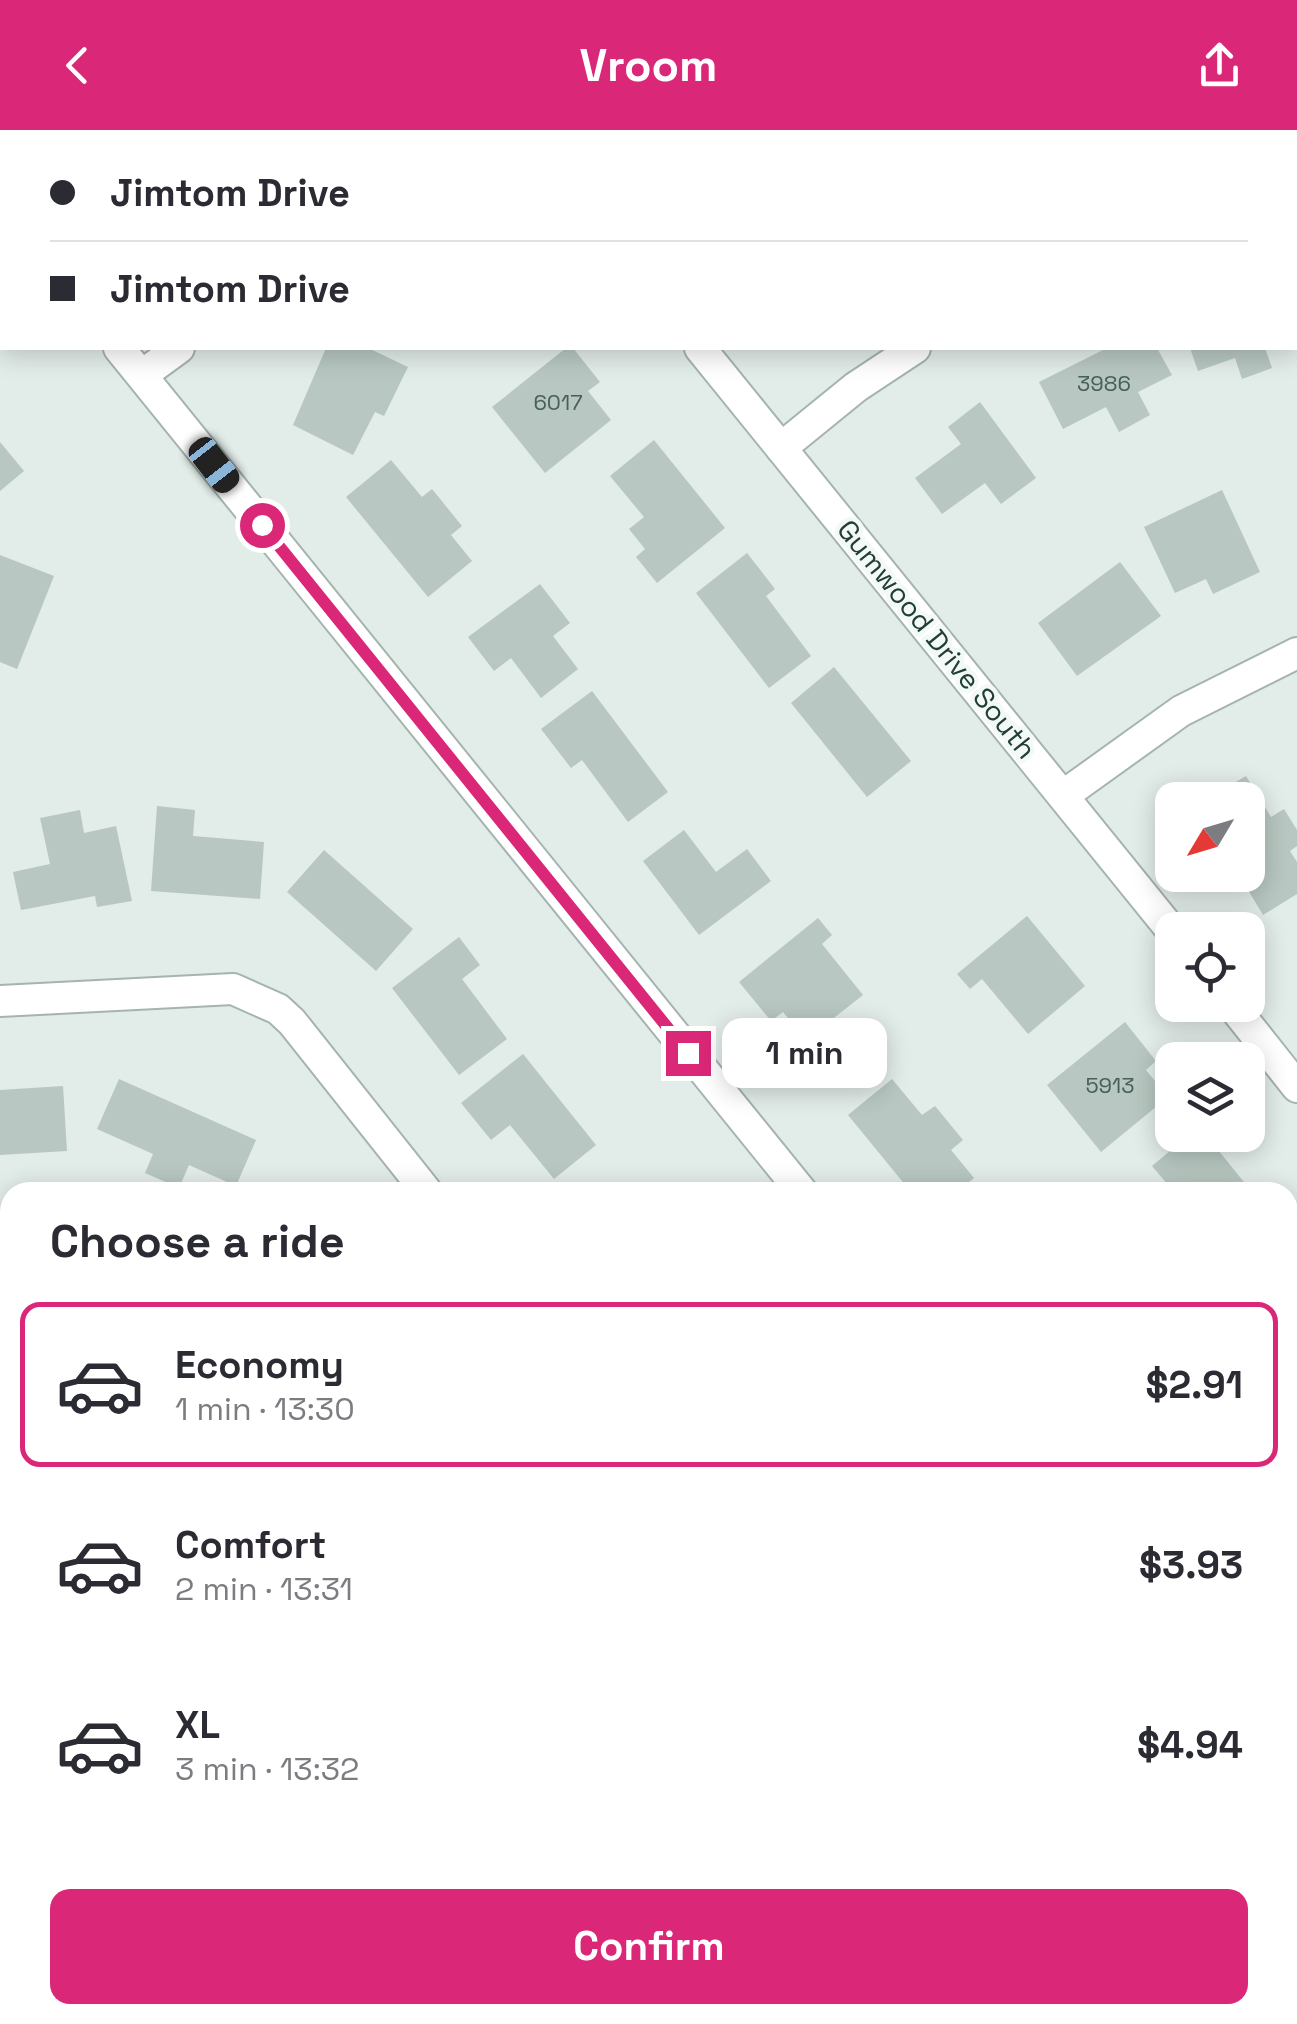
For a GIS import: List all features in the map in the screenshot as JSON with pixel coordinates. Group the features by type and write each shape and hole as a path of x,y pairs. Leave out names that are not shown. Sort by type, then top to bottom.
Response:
{"street":[{"path":"121,350 794,1182"},
{"path":"142,376 175,350"},
{"name":"Gumwood Drive South","path":"702,350 1157,912"},
{"path":"781,448 856,387 912,350"},
{"path":"1064,795 1180,712 1297,653"},
{"path":"0,1000 233,988 260,998 292,1022 419,1182"},
{"path":"1246,1022 1297,1086"}],"building":[{"path":"325,350 372,350 408,367 384,416 375,412 353,455 293,425"},
{"path":"563,350 575,350 600,382 588,391 611,420 545,473 492,407"},
{"path":"1103,350 1158,350 1172,375 1138,392 1150,415 1119,432 1106,407 1063,429 1039,382"},
{"path":"1191,350 1266,350 1272,368 1242,379 1235,358 1198,371"},
{"path":"980,402 1036,478 1001,504 985,483 942,514 915,478 961,444 948,427"},
{"path":"654,440 725,528 657,583 636,557 645,549 629,529 644,517 610,476"},
{"path":"0,442 24,471 0,491"},
{"path":"391,460 422,497 432,489 462,526 451,535 472,561 428,597 346,497"},
{"path":"1222,490 1260,572 1213,594 1206,579 1175,593 1144,527"},
{"path":"747,553 775,589 766,596 811,656 769,688 696,593"},
{"path":"0,555 54,576 17,669 0,662"},
{"path":"1120,562 1161,616 1077,676 1038,623"},
{"path":"540,584 570,623 553,636 578,669 541,698 511,658 494,671 468,637"},
{"path":"834,667 911,761 867,797 791,703"},
{"path":"592,691 668,792 628,822 582,760 571,768 541,729"},
{"path":"157,806 195,810 193,836 264,842 260,899 151,891"},
{"path":"1265,807 1271,817 1284,809 1297,830 1297,846 1290,851 1297,862 1297,894 1265,914 1249,892 1265,892"},
{"path":"80,810 84,833 116,826 132,901 97,907 95,896 21,910 13,872 50,864 40,818"},
{"path":"684,830 716,872 747,849 771,881 699,935 643,861"},
{"path":"324,850 413,929 376,971 287,892"},
{"path":"1027,916 1085,986 1028,1034 982,979 970,989 957,974"},
{"path":"818,918 832,935 822,944 863,995 806,1040 783,1012 771,1021 739,982"},
{"path":"459,937 480,965 462,979 507,1039 459,1075 392,988"},
{"path":"1125,1022 1155,1060 1146,1070 1155,1081 1155,1108 1101,1152 1047,1085"},
{"path":"523,1054 596,1145 554,1179 510,1125 491,1140 461,1103"},
{"path":"119,1079 256,1140 238,1182 227,1182 189,1165 182,1182 165,1182 145,1173 153,1154 97,1129"},
{"path":"892,1079 922,1115 935,1106 963,1140 951,1150 974,1178 969,1182 903,1182 848,1115"},
{"path":"63,1086 67,1151 0,1155 0,1090"},
{"path":"1169,1152 1220,1152 1244,1182 1166,1182 1152,1166"}],"route":[{"path":"262,525 688,1053"}]}
